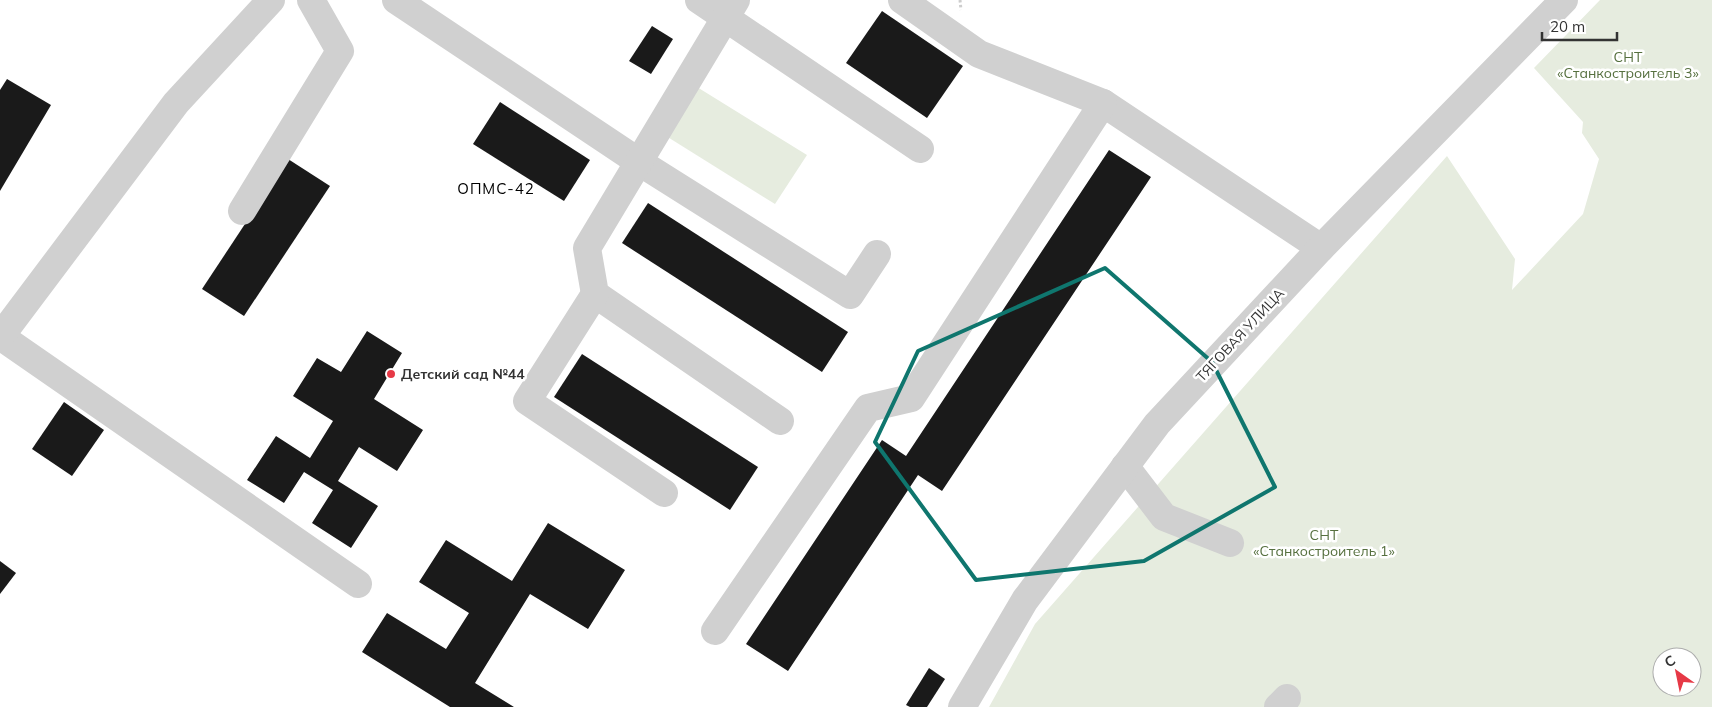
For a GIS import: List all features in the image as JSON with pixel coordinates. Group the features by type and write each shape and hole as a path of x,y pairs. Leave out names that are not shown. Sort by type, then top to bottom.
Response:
{"street":[{"path":"271,0 176,103 0,337 358,584"},
{"path":"242,211 340,51 311,0"},
{"path":"396,0 639,162 850,295 877,254"},
{"path":"700,0 730,9 920,149"},
{"path":"902,0 979,54 1103,103 1321,248"},
{"name":"ТЯГОВАЯ УЛИЦА","path":"962,707 1025,600 1157,424 1321,248 1564,0"},
{"path":"664,493 526,401 595,294 588,248 730,9"},
{"path":"715,631 868,408 911,398 1103,103"},
{"path":"595,294 780,421"},
{"path":"1125,466 1164,517 1230,543"}],"highlighted area":[{"path":"1105,268 1212,362 1275,487 1144,561 976,580 875,442 918,351"}],"green space":[{"path":"1600,0 1712,0 1712,707 989,707 1035,624 1447,156 1515,259 1512,290 1583,214 1599,159 1582,133 1583,122 1534,68"},
{"path":"697,87 807,155 775,204 666,136"}],"building":[{"path":"882,11 963,66 927,118 846,63"},
{"path":"652,26 673,39 651,74 629,61"},
{"path":"7,79 51,105 0,191 0,90"},
{"path":"500,102 590,160 564,201 473,144"},
{"path":"1109,150 1151,177 942,491 918,475 788,671 746,644 882,440 906,456"},
{"path":"288,159 330,186 244,316 202,289"},
{"path":"648,203 848,332 822,372 622,243"},
{"path":"367,331 402,353 374,399 423,430 397,471 359,447 338,481 378,506 351,548 312,523 333,490 304,472 284,503 247,480 276,436 310,458 333,421 293,396 317,358 341,372"},
{"path":"582,354 758,467 730,510 554,397"},
{"path":"64,402 104,430 72,476 32,449"},
{"path":"548,523 625,570 588,629 530,594 475,683 514,707 450,707 362,652 387,613 446,649 469,613 419,582 446,540 512,581"},
{"path":"0,561 16,573 0,594"},
{"path":"929,668 945,679 927,707 910,707 906,705"}],"place":[{"name":"Детский сад №44","path":"391,374"}],"district":[{"name":"ОПМС-42","path":"496,189"}],"park label":[{"name":"СНТ «Станкостроитель 3»","path":"1628,66"},
{"name":"СНТ «Станкостроитель 1»","path":"1324,544"}]}
